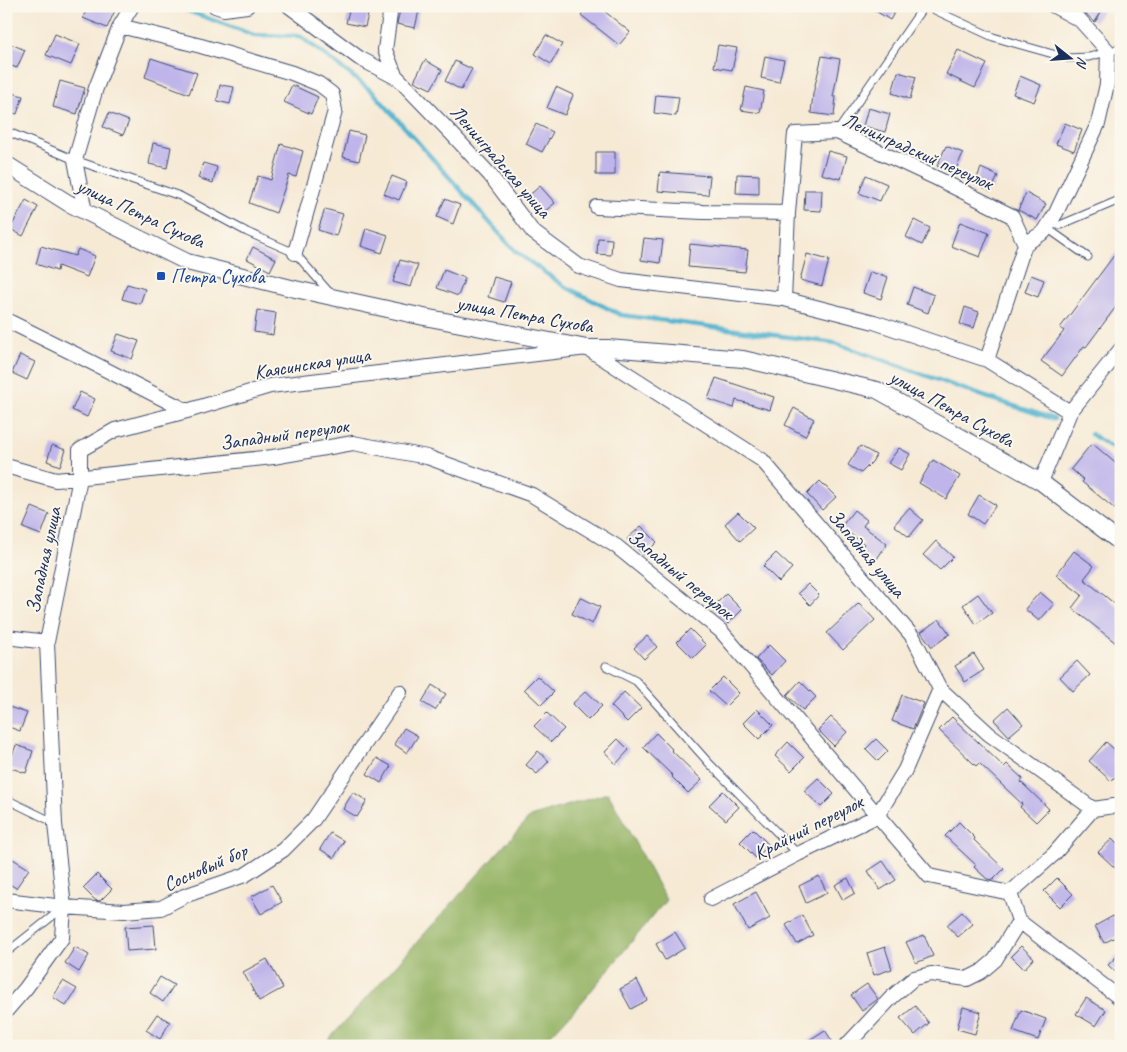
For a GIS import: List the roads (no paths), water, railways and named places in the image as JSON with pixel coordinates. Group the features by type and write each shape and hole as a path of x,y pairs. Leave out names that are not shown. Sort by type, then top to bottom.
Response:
{"street":[{"path":"85,212 76,160 96,88 120,26 132,6"},
{"path":"215,6 224,9 248,6"},
{"name":"Ленинградская улица","path":"289,6 359,58 398,78"},
{"name":"Ленинградская улица","path":"392,6 385,50 395,75 490,175 533,232 578,266 621,280 784,299"},
{"path":"987,360 1025,244 1044,232 1056,213 1098,124 1108,84 1114,49 1080,20 1054,6"},
{"path":"120,26 201,46 292,73 319,84 332,94 335,111 295,253"},
{"name":"Ленинградский переулок","path":"784,299 788,213 795,134 837,132 938,179 1012,216 1025,244"},
{"name":"улица Петра Сухова","path":"6,164 68,203 187,262 424,318 587,348 743,359 877,390 1041,482 1121,543"},
{"path":"597,207 703,212 788,213"},
{"path":"784,299 874,322 987,360 1070,412"},
{"path":"6,320 187,411"},
{"name":"Каясинская улица","path":"187,411 270,386 587,348"},
{"name":"Западная улица","path":"587,348 762,460 913,637 940,689 989,734 1093,809"},
{"path":"1041,482 1070,412 1121,349"},
{"name":"Западная улица","path":"55,824 47,642 80,478 80,450 115,430 187,411"},
{"name":"Западный переулок","path":"6,466 56,480 273,458 353,443 427,457 532,495 616,546 721,631 929,876 1010,893"},
{"path":"6,636 47,642"},
{"name":"Крайний переулок","path":"710,899 877,816 905,770 940,689"},
{"name":"Сосновый бор","path":"6,900 64,907 124,911 161,908 184,896 245,875 282,850 313,820 400,692"},
{"path":"1121,805 1093,809 1054,854 1010,893 1020,921 1121,998"},
{"path":"6,1011 26,988 62,938 64,907 55,824"},
{"path":"846,1046 892,997 914,978 931,974 967,979 981,972 995,960 1020,921"}],"lane":[{"path":"837,132 925,6 994,38 1067,58 1089,57 1114,49"},
{"path":"6,131 76,160 180,196 247,232 295,253 333,297"},
{"path":"1048,226 1060,224 1118,201 1121,203"},
{"path":"1048,226 1088,257"},
{"path":"606,666 636,681 708,762 798,854"},
{"path":"6,798 55,824"},
{"path":"6,953 64,907"}],"waterway":[{"path":"174,6 254,35 300,36 373,92 516,252 564,286 621,315 835,343 986,397 1054,419"},
{"path":"1091,434 1121,454"}],"place":[{"name":"Петра Сухова","path":"161,276"}]}
